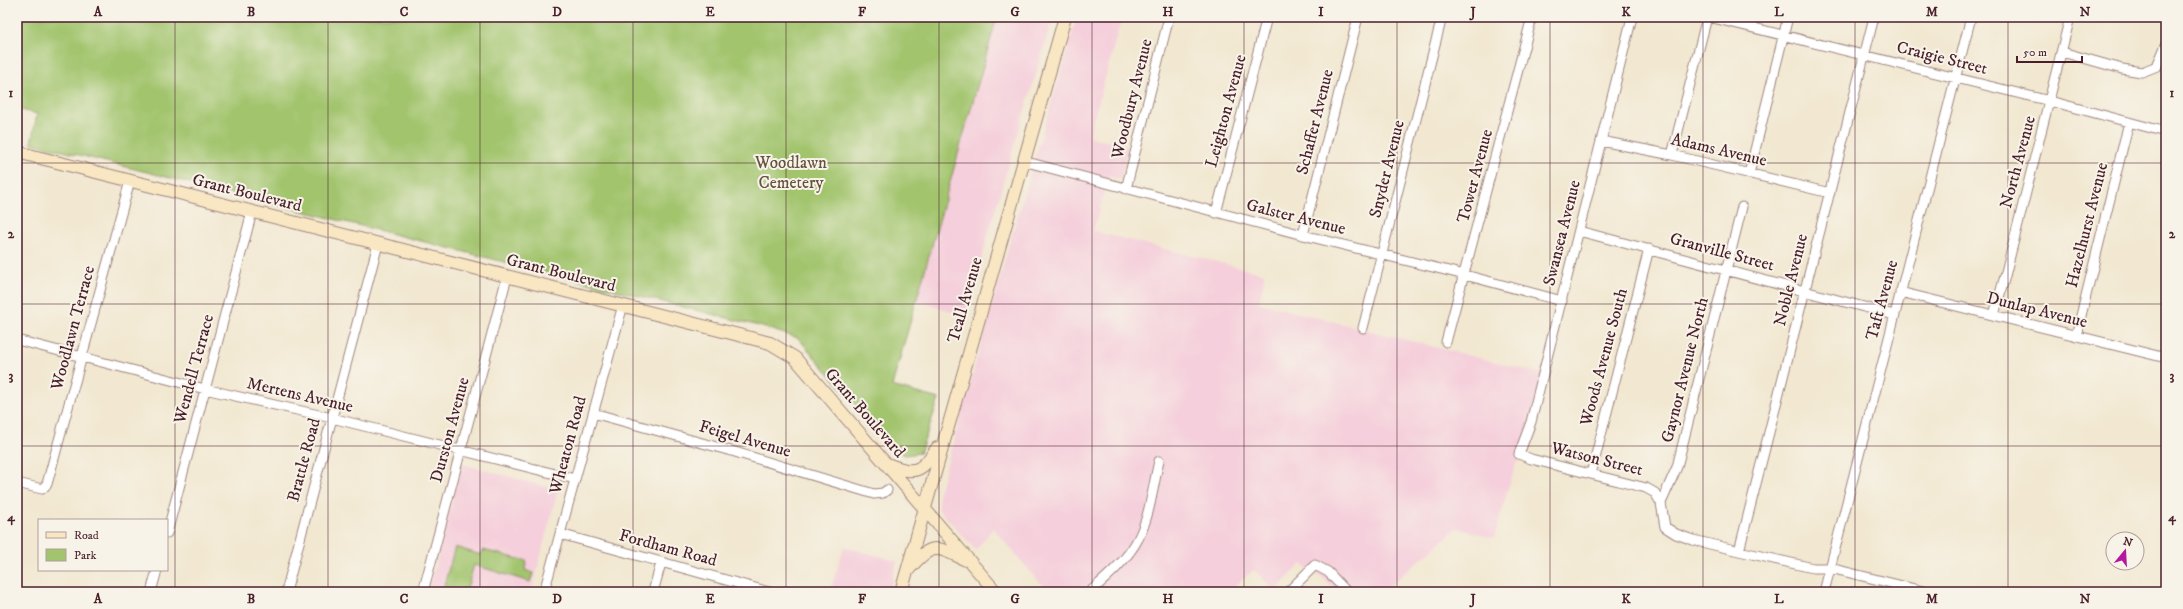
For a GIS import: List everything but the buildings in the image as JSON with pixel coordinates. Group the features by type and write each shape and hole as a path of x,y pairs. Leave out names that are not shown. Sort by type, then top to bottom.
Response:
{"street":[{"name":"Teall Avenue","path":"901,592 944,435 1065,17"},
{"name":"Woodbury Avenue","path":"1126,189 1169,17"},
{"name":"Leighton Avenue","path":"1216,213 1267,17"},
{"name":"Schaffer Avenue","path":"1303,235 1358,17"},
{"name":"Snyder Avenue","path":"1363,328 1442,17"},
{"name":"Tower Avenue","path":"1446,342 1465,275 1532,17"},
{"name":"Swansea Avenue","path":"1519,454 1531,422 1632,17"},
{"name":"Craigie Street","path":"1708,17 2050,101 2166,132"},
{"path":"1672,155 1708,17"},
{"path":"1749,174 1788,17"},
{"name":"Noble Avenue","path":"1740,551 1874,17"},
{"name":"Taft Avenue","path":"1824,592 1971,17"},
{"name":"North Avenue","path":"1994,315 2050,101 2070,17"},
{"path":"2062,52 2122,69 2142,72 2157,66 2166,45"},
{"name":"Hazelhurst Avenue","path":"2076,336 2129,122"},
{"name":"Adams Avenue","path":"1601,141 1672,155 1830,193"},
{"name":"Grant Boulevard","path":"17,152 770,343 786,351 794,358 996,592"},
{"name":"Galster Avenue","path":"1023,161 1216,213 1465,275 1562,301"},
{"name":"Woodlawn Terrace","path":"17,483 42,489 47,484 130,181"},
{"name":"Gaynor Avenue North","path":"1661,504 1676,467 1742,207"},
{"name":"Wendell Terrace","path":"168,530 252,212"},
{"name":"Granville Street","path":"1579,231 1805,290 1894,315"},
{"name":"Brattle Road","path":"286,592 378,244"},
{"name":"Woods Avenue South","path":"1591,474 1649,249"},
{"name":"Durston Avenue","path":"423,592 507,277"},
{"name":"Dunlap Avenue","path":"1900,292 2166,358"},
{"name":"Wheaton Road","path":"544,592 623,306"},
{"name":"Mertens Avenue","path":"17,340 205,389 332,418 575,479"},
{"name":"Feigel Avenue","path":"593,413 735,452 874,494 883,493 887,490"},
{"path":"886,464 909,472 917,470 927,462 944,435"},
{"name":"Watson Street","path":"1519,454 1646,488 1655,493 1661,504"},
{"path":"1090,592 1128,555 1138,539 1159,461"},
{"path":"1661,504 1665,527 1676,534 1771,559 1813,568 1830,568 1925,592"},
{"name":"Fordham Road","path":"560,534 769,592"},
{"path":"907,571 928,550 934,548 970,562"},
{"path":"653,592 661,563"},
{"path":"1288,592 1315,565 1328,572 1347,592"},
{"path":"152,592 157,571"}],"shaded area":[{"path":"997,17 1053,17 965,316 916,301"},
{"path":"1077,17 1122,17 1089,136 1128,147 1120,180 1109,176 1093,231 1265,274 1259,303 1547,375 1531,443 1515,466 1494,538 1457,528 1383,592 1336,592 1323,578 1301,564 1275,591 1254,570 1228,592 1048,592 993,528 976,550 939,510 938,496 1011,238"},
{"path":"462,464 558,490 531,592 428,592"},
{"path":"844,547 897,561 889,592 830,591"}],"green space":[{"name":"Woodlawn Cemetery","path":"17,17 997,17 892,386 939,399 920,453 905,455 896,451 798,338 759,326 31,143 37,114 17,109"},
{"path":"455,547 481,555 483,550 527,561 525,570 533,573 530,582 474,565 466,592 442,592"}]}
